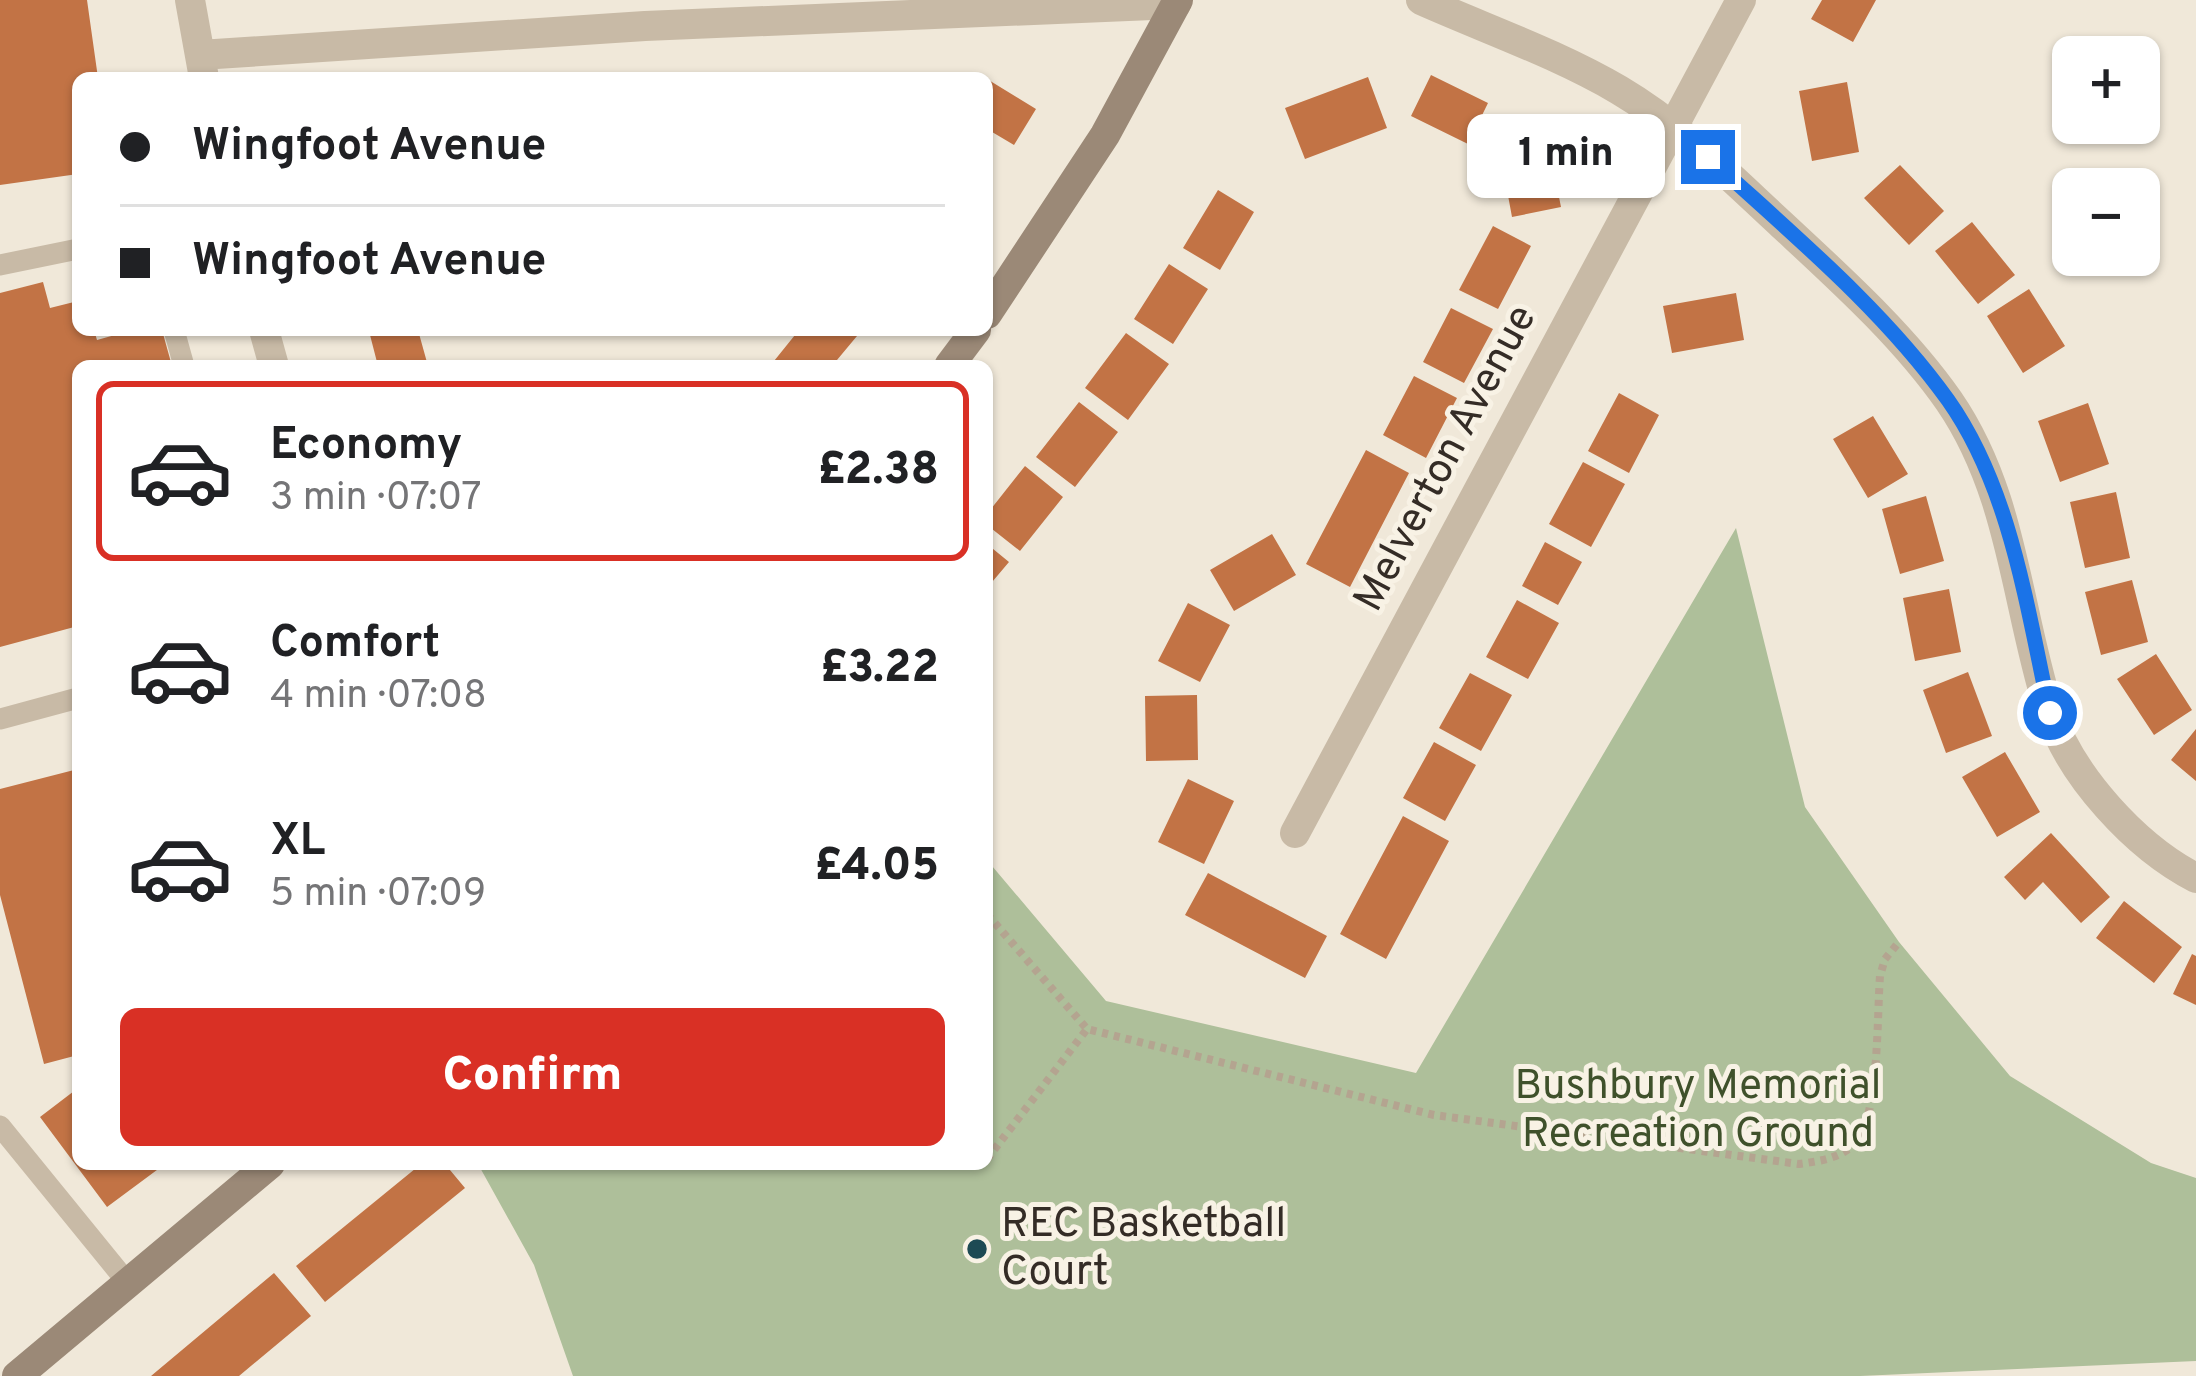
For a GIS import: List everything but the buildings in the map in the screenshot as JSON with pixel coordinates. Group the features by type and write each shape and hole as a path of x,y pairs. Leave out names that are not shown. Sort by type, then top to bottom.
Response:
{"street":[{"path":"190,0 202,67 645,26 1177,2"},
{"path":"1420,0 1615,88 1673,125 1849,287 1949,401 2012,542 2050,713 2086,775 2128,827 2196,878"},
{"name":"Melverton Avenue","path":"1295,833 1741,0"},
{"path":"993,305 1105,135 1177,2"},
{"path":"20,1375 263,1170"}],"lane":[{"path":"0,265 72,250"},
{"path":"0,719 72,700"},
{"path":"0,1126 127,1282"}],"path":[{"path":"993,921 1087,1029 1434,1115 1799,1164 1832,1159 1858,1140 1868,1107 1880,976 1885,959 1899,942"},
{"path":"993,1151 1087,1029"}],"green space":[{"name":"Bushbury Memorial Recreation Ground","path":"1736,528 1805,807 1899,942 2010,1076 2151,1163 2196,1178 2196,1361 1860,1376 573,1376 534,1265 481,1170 993,1170 993,867 1106,1001 1416,1073"}],"place":[{"name":"REC Basketball Court","path":"977,1249"}],"route":[{"path":"1708,157 1849,287 1949,401 2012,542 2050,713"}]}
